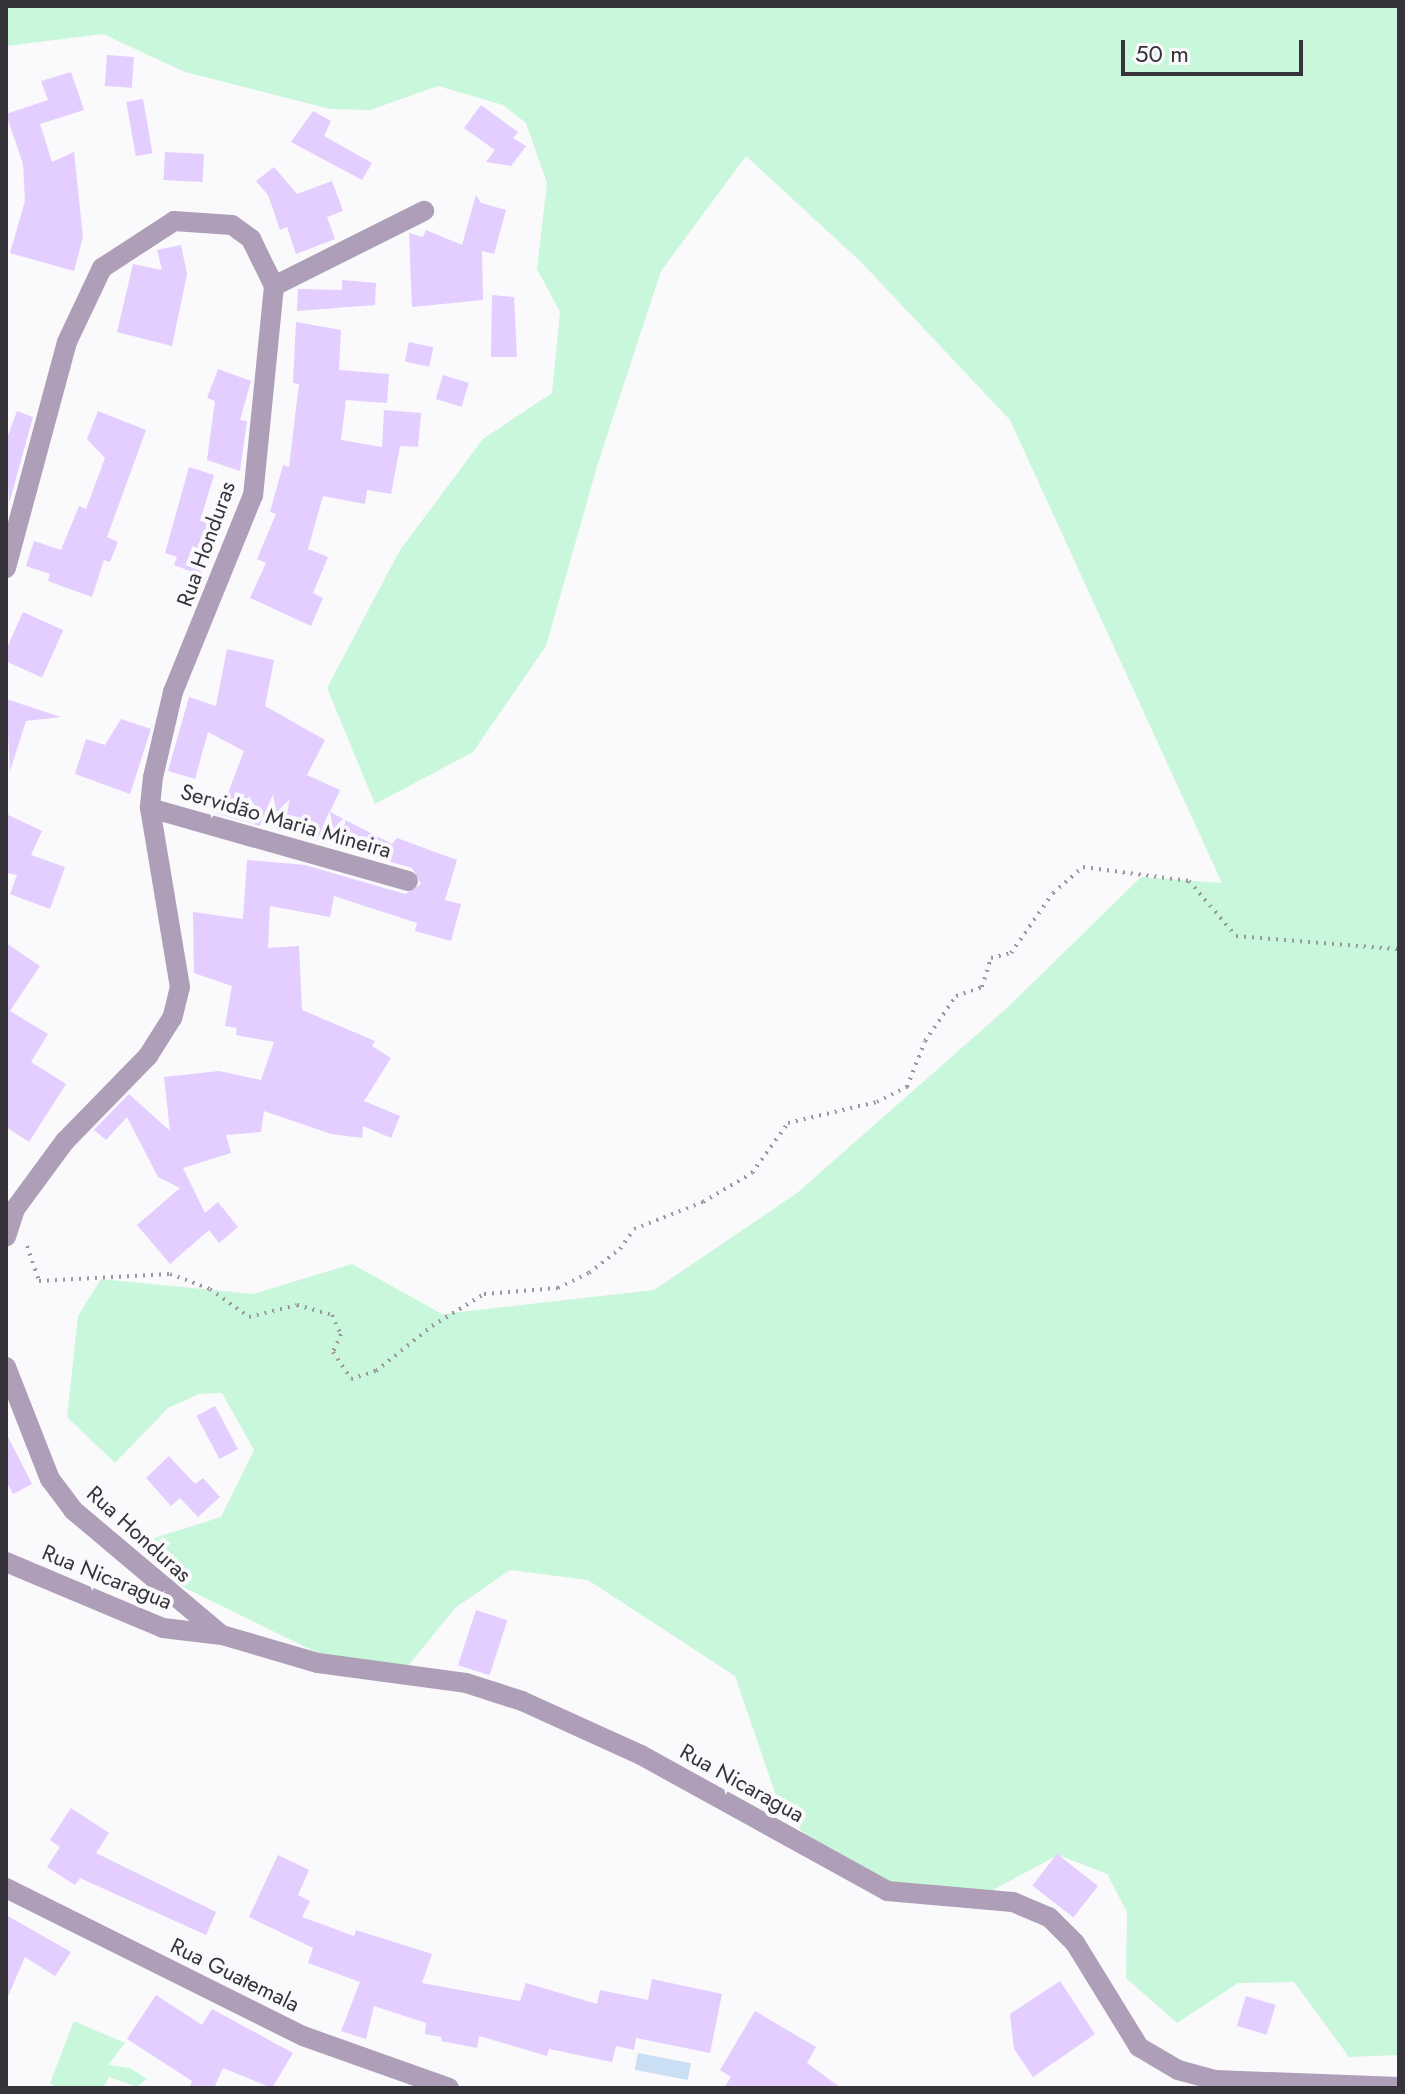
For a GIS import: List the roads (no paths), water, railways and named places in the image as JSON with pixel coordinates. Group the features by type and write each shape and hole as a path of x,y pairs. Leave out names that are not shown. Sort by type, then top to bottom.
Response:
{"street":[{"path":"6,568 67,342 102,268 174,221 202,221 232,225 251,239 274,286 424,211"},
{"name":"Rua Honduras","path":"6,1237 15,1209 65,1141 148,1056 172,1018 180,987 178,949 150,808 173,692 253,495 274,286"},
{"name":"Servidão Maria Mineira","path":"150,808 408,881"},
{"name":"Rua Honduras","path":"6,1367 50,1479 73,1510 222,1635"},
{"name":"Rua Nicaragua","path":"6,1562 163,1628 222,1635 318,1663 466,1683 522,1701 641,1755 887,1891 1013,1902 1049,1917 1075,1943 1139,2047 1178,2070 1215,2080 1399,2087"},
{"name":"Rua Guatemala","path":"6,1888 303,2036 449,2088"}],"water":[{"path":"638,2053 691,2063 688,2080 635,2070"}]}
